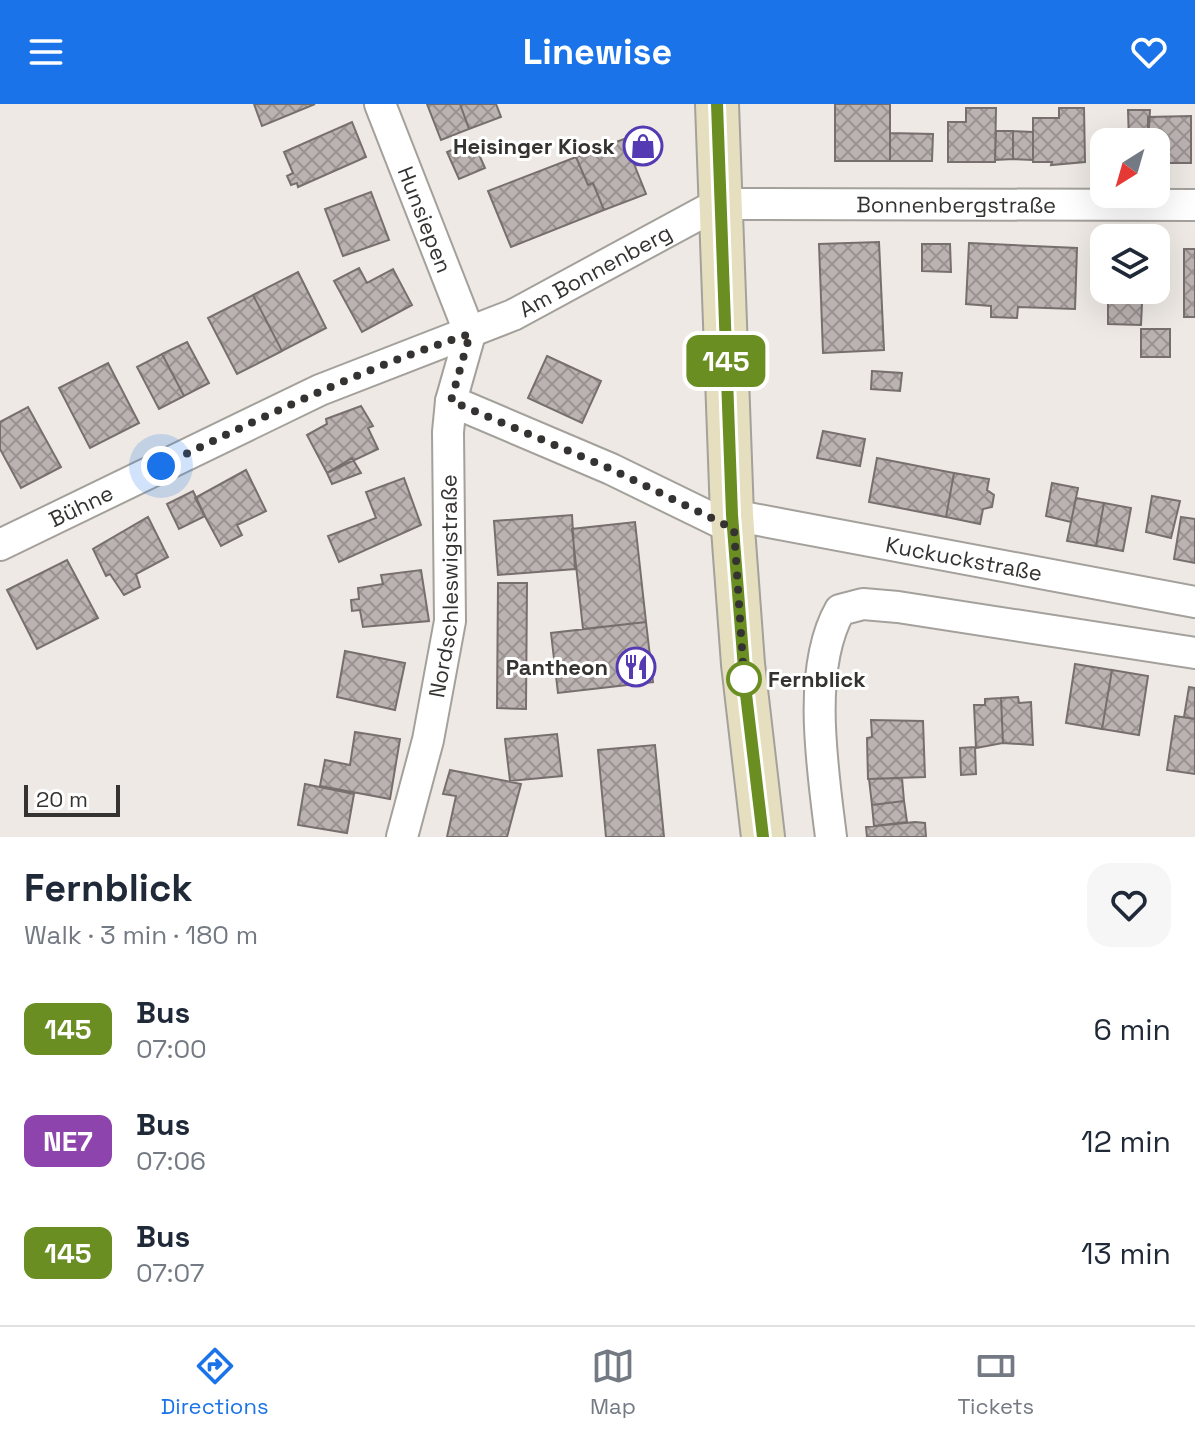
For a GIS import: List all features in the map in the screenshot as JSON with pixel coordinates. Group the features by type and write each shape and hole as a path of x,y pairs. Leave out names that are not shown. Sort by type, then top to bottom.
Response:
{"main road":[{"path":"717,104 718,204 733,522 746,694 763,837"}],"street":[{"name":"Hunsiepen","path":"380,104 470,334"},
{"name":"Am Bonnenberg","path":"470,334 602,269 718,204"},
{"name":"Bonnenbergstraße","path":"718,204 1195,205"},
{"name":"Nordschleswigstraße","path":"402,837 428,740 450,621 452,576 447,458 451,401 470,334"},
{"name":"Bühne","path":"0,545 320,390 397,358 470,334"},
{"path":"451,401 733,522"},
{"name":"Kuckuckstraße","path":"733,522 1195,602"},
{"path":"831,837 820,748 823,680 830,628 840,610 863,604 898,607 1195,653"}],"building":[{"path":"254,104 315,104 262,126"},
{"path":"427,104 460,104 469,129 441,140"},
{"path":"460,104 496,104 501,117 469,129"},
{"path":"835,104 890,104 890,161 835,161"},
{"path":"966,108 996,108 995,162 948,162 948,122 966,122"},
{"path":"1059,108 1084,108 1085,162 1051,165 1052,162 1033,162 1033,118 1059,118"},
{"path":"1128,110 1150,110 1149,128 1129,128"},
{"path":"1191,116 1191,163 1170,163 1170,128 1148,128 1148,117"},
{"path":"352,122 366,157 298,187 297,183 291,185 287,176 293,173 284,152"},
{"path":"996,131 1013,131 1013,159 995,160"},
{"path":"1013,131 1033,132 1033,160 1013,159"},
{"path":"641,132 649,159 653,159 635,166 624,139"},
{"path":"890,133 933,134 932,161 890,161"},
{"path":"624,139 646,194 604,210 593,183 588,185 576,157"},
{"path":"473,141 485,168 459,179 447,152"},
{"path":"576,157 588,185 593,183 604,210 511,247 488,191"},
{"path":"371,192 389,240 343,256 325,209"},
{"path":"879,242 884,350 823,353 819,244"},
{"path":"969,243 1077,248 1075,309 1018,307 1017,318 991,317 991,306 966,304"},
{"path":"922,244 950,244 951,272 922,271"},
{"path":"1184,249 1195,249 1195,317 1184,317"},
{"path":"359,268 367,283 393,269 412,305 362,332 334,281"},
{"path":"298,272 326,328 282,351 253,295"},
{"path":"253,295 282,351 237,374 208,318"},
{"path":"1108,304 1142,304 1141,325 1108,324"},
{"path":"1141,329 1170,329 1170,357 1141,357"},
{"path":"187,342 209,383 184,396 162,354"},
{"path":"162,354 184,396 159,409 137,367"},
{"path":"547,356 601,381 582,423 528,398"},
{"path":"108,363 139,423 90,448 59,388"},
{"path":"872,371 902,373 900,391 871,389"},
{"path":"361,406 373,426 368,428 378,449 327,473 307,435 327,424 326,419"},
{"path":"28,407 61,467 21,488 0,449 0,422"},
{"path":"823,431 865,439 860,466 817,458"},
{"path":"352,458 361,473 332,484 327,473"},
{"path":"877,458 954,473 946,517 869,502"},
{"path":"246,470 266,511 237,525 242,535 221,546 195,498"},
{"path":"954,473 989,479 987,490 994,495 992,507 983,509 980,524 946,517"},
{"path":"404,478 421,525 339,562 328,536 376,518 366,492"},
{"path":"1052,483 1078,488 1071,522 1046,516"},
{"path":"193,491 205,516 179,529 167,504"},
{"path":"1152,496 1180,501 1171,538 1146,532"},
{"path":"1076,498 1104,503 1096,546 1067,541"},
{"path":"1104,503 1131,508 1123,551 1096,546"},
{"path":"572,515 575,569 498,575 494,521"},
{"path":"148,517 168,557 136,574 140,587 124,595 110,574 106,576 93,549"},
{"path":"1181,517 1195,519 1195,563 1174,559"},
{"path":"635,522 646,622 583,629 572,529"},
{"path":"67,560 98,618 37,649 7,590"},
{"path":"421,570 429,621 363,627 360,610 352,611 351,600 359,599 358,588 383,584 381,575"},
{"path":"498,583 527,583 526,709 497,708"},
{"path":"646,622 653,682 558,693 551,633"},
{"path":"345,651 405,663 395,710 337,697"},
{"path":"1075,664 1112,670 1102,729 1066,723"},
{"path":"1112,670 1148,676 1139,735 1102,729"},
{"path":"1189,687 1195,688 1195,719 1184,717"},
{"path":"1018,697 1019,703 1031,702 1033,745 1003,743 1001,698"},
{"path":"1001,698 1003,743 976,748 974,705 985,705 985,699"},
{"path":"1175,716 1195,719 1195,774 1167,770"},
{"path":"871,720 923,721 925,777 868,779 867,738 872,737"},
{"path":"355,732 400,739 390,799 320,786 325,760 350,765"},
{"path":"557,734 562,776 510,781 505,739"},
{"path":"655,745 664,837 606,837 598,750"},
{"path":"975,747 976,774 961,775 960,748"},
{"path":"450,770 521,784 507,837 447,837 456,796 443,794"},
{"path":"902,778 904,801 872,805 869,779"},
{"path":"305,784 354,794 347,833 298,825"},
{"path":"904,801 907,822 874,826 872,805"},
{"path":"925,823 926,837 867,837 866,827"}],"bus line":[{"name":"145","path":"717,104 718,204 732,515 746,694 763,837"}],"place":[{"name":"Heisinger Kiosk","path":"643,146"},
{"name":"Pantheon","path":"636,667"},
{"name":"Fernblick","path":"744,679"}],"route":[{"path":"161,466 346,379 470,334 451,401 611,469 734,529 744,679"}]}
